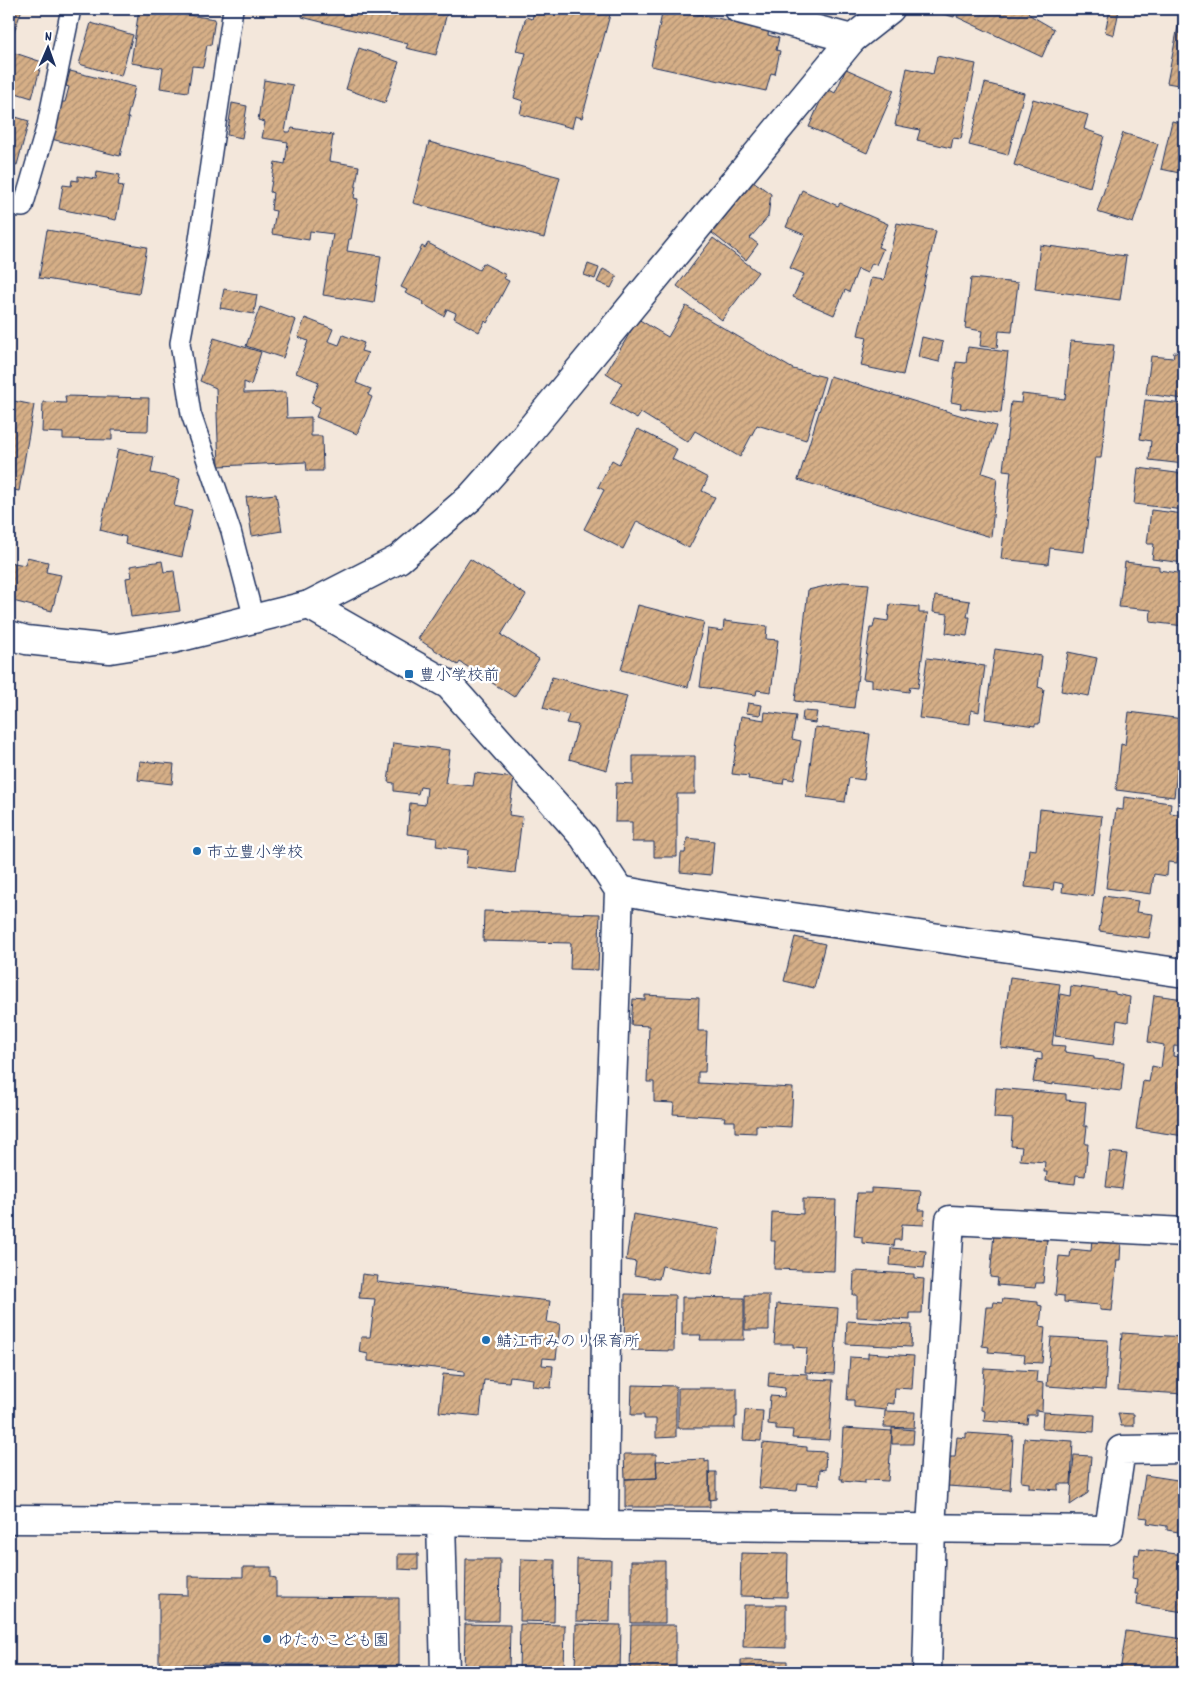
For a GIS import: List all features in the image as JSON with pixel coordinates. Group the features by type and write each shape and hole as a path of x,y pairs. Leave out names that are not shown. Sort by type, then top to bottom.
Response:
{"street":[{"path":"739,9 852,39"},
{"path":"9,636 26,640 110,650 173,639 309,605 399,559 471,497 520,442 852,39 890,9"},
{"path":"309,605 449,685 584,837 619,890 607,1229 604,1524"},
{"path":"619,890 679,901 1184,973"},
{"path":"927,1672 931,1527 950,1220 1184,1232"},
{"path":"9,1518 441,1521 1109,1530 1121,1450 1184,1449"},
{"path":"441,1521 445,1672"}],"lane":[{"path":"9,206 23,207 47,124 71,9"},
{"path":"233,9 198,246 180,343 191,414 231,531 254,619"}],"building":[{"path":"9,9 22,9 13,35 9,33"},
{"path":"139,9 215,19 211,45 207,45 203,67 192,66 188,92 160,88 163,68 131,63"},
{"path":"304,9 448,9 436,55 406,48 408,44 302,17"},
{"path":"535,9 603,9 611,11 582,118 575,116 572,128 520,114 523,101 514,98 526,53 516,51 526,17 532,19"},
{"path":"663,9 674,9 769,29 768,35 779,38 776,50 780,51 775,74 771,73 766,91 651,66"},
{"path":"937,9 956,9 954,17 936,12"},
{"path":"960,9 1030,9 1028,14 1054,29 1042,57 957,17"},
{"path":"1110,9 1119,10 1114,35 1105,32"},
{"path":"1180,16 1184,17 1184,86 1167,83"},
{"path":"91,23 133,35 121,76 79,64"},
{"path":"359,48 399,62 385,103 346,89"},
{"path":"9,51 42,62 32,98 9,91"},
{"path":"937,56 976,64 961,139 953,138 951,148 917,140 920,130 895,125 907,68 933,74"},
{"path":"846,69 894,90 867,153 809,127 826,88 835,93"},
{"path":"70,71 135,87 120,156 51,139 61,102 65,102 69,87 66,86"},
{"path":"264,80 293,85 285,132 290,132 292,128 333,135 329,161 359,166 354,198 358,199 347,251 381,256 374,303 323,295 333,234 310,231 309,240 272,234 276,211 271,210 273,193 270,192 275,162 285,164 288,142 262,138 265,122 258,120"},
{"path":"985,83 1024,93 1008,155 969,145"},
{"path":"1033,99 1088,115 1084,129 1104,136 1090,187 1014,165"},
{"path":"232,103 247,106 242,138 227,135"},
{"path":"9,115 29,121 17,165 9,163"},
{"path":"1172,121 1184,124 1184,174 1161,169"},
{"path":"1123,133 1158,144 1133,223 1097,212"},
{"path":"429,142 560,177 544,238 413,203"},
{"path":"97,171 120,175 118,185 123,186 116,220 59,209 63,185 71,186 72,180 78,181 78,176 96,179"},
{"path":"753,181 771,194 768,217 750,238 758,244 746,260 712,233"},
{"path":"802,190 838,206 840,203 888,224 878,247 883,249 876,265 872,263 867,273 858,269 849,292 845,290 834,315 793,297 804,274 790,268 805,235 786,227"},
{"path":"897,223 936,231 903,375 861,366 867,337 858,335 871,278 884,280"},
{"path":"47,230 147,247 139,294 39,278"},
{"path":"713,238 758,272 722,320 677,286"},
{"path":"428,243 479,270 483,263 506,275 503,278 509,281 487,323 485,321 479,332 454,318 456,313 447,309 444,316 423,304 424,302 405,293 407,290 401,287 422,246 425,248"},
{"path":"1040,245 1126,256 1120,300 1035,289"},
{"path":"588,264 599,268 595,279 584,275"},
{"path":"603,269 617,276 611,288 597,282"},
{"path":"971,278 1018,283 1012,332 999,331 997,348 980,346 982,331 965,328"},
{"path":"224,289 257,295 254,314 220,308"},
{"path":"686,306 793,369 825,377 806,440 757,425 740,457 695,431 688,442 641,413 637,419 610,404 622,383 606,373 638,319 668,337"},
{"path":"260,307 296,320 283,358 246,346"},
{"path":"305,318 333,329 328,341 339,345 343,335 364,343 361,351 368,353 356,383 371,389 368,395 372,397 357,434 316,417 320,407 311,403 319,382 296,373 308,341 298,337"},
{"path":"922,337 943,342 939,362 918,357"},
{"path":"214,338 261,352 251,385 244,382 244,393 286,392 287,418 311,417 311,436 322,436 323,471 307,471 306,462 219,466 216,388 200,381"},
{"path":"1071,341 1114,345 1101,458 1095,458 1084,552 1050,548 1048,564 1001,559 1011,471 1003,470 1011,402 1021,403 1022,394 1065,399"},
{"path":"968,347 1008,352 1001,413 960,408 961,404 951,402 956,362 966,363"},
{"path":"1174,352 1184,353 1184,399 1146,394 1151,356 1173,358"},
{"path":"830,376 996,426 982,473 997,478 991,537 798,480"},
{"path":"65,396 149,398 148,431 112,430 112,440 63,439 63,433 42,432 43,402 66,403"},
{"path":"9,400 34,405 19,491 9,489"},
{"path":"1145,400 1184,404 1184,464 1149,460 1151,441 1140,439"},
{"path":"638,429 677,449 672,459 708,478 702,491 715,497 689,548 637,521 623,549 584,529 604,490 598,487 612,460 619,464"},
{"path":"118,449 154,457 151,473 180,479 174,506 192,510 182,557 125,544 126,537 100,530"},
{"path":"1138,468 1184,474 1184,510 1134,504"},
{"path":"276,494 282,531 252,536 246,497"},
{"path":"1151,510 1184,514 1184,563 1152,559 1154,544 1147,544"},
{"path":"27,557 48,562 46,572 61,575 52,611 9,600 9,562 25,565"},
{"path":"470,559 526,595 501,635 539,659 514,697 460,662 458,665 418,639"},
{"path":"162,561 164,572 174,571 180,611 131,617 126,578 132,577 130,566"},
{"path":"1125,562 1159,566 1159,570 1184,574 1184,626 1150,622 1151,610 1119,607"},
{"path":"843,582 869,584 854,708 795,701 808,590"},
{"path":"935,596 970,601 967,617 970,617 967,636 946,633 948,614 933,612"},
{"path":"890,604 919,607 919,613 928,613 918,688 910,687 909,692 872,687 872,680 863,679 870,628 873,628 875,619 888,621"},
{"path":"638,605 704,622 688,687 621,670"},
{"path":"724,621 767,626 766,639 778,640 771,692 757,690 756,695 700,687 708,629 723,631"},
{"path":"995,649 1042,656 1038,687 1044,689 1039,724 1035,724 1035,726 985,719"},
{"path":"1068,652 1097,658 1089,696 1061,691"},
{"path":"927,658 985,666 979,712 971,710 970,724 919,718"},
{"path":"552,677 627,696 607,770 569,759 578,725 566,723 569,715 543,708"},
{"path":"748,703 762,705 760,715 746,713"},
{"path":"803,711 817,712 815,723 802,721"},
{"path":"765,712 796,716 792,739 801,741 794,780 784,778 783,784 748,779 749,776 732,774 741,716 764,720"},
{"path":"1129,712 1183,719 1174,797 1116,790 1121,744 1125,745"},
{"path":"815,727 870,734 864,780 849,778 845,802 806,797"},
{"path":"393,743 450,750 445,783 473,786 475,773 514,778 509,815 522,817 515,873 466,867 468,850 436,846 437,838 407,834 410,803 425,805 427,788 420,787 418,794 394,791 394,783 388,782"},
{"path":"633,756 695,756 695,794 677,794 677,857 654,857 654,842 632,842 632,822 615,822 616,783 633,784"},
{"path":"140,761 174,764 172,784 138,780"},
{"path":"1184,773 1184,802 1181,801"},
{"path":"1124,797 1171,803 1170,813 1183,815 1177,863 1168,862 1167,876 1154,874 1151,894 1106,888 1116,809 1123,810"},
{"path":"1040,809 1102,816 1093,896 1062,892 1063,884 1054,882 1053,890 1025,887 1029,849 1036,850"},
{"path":"687,838 714,841 711,875 680,872 681,853 685,853"},
{"path":"1104,896 1138,901 1136,912 1153,914 1149,938 1099,931"},
{"path":"484,911 600,914 598,970 570,969 571,943 483,941"},
{"path":"795,937 825,944 814,988 784,981"},
{"path":"1010,977 1060,984 1052,1045 1065,1046 1064,1052 1094,1056 1094,1059 1124,1062 1121,1091 1033,1082 1037,1059 1042,1060 1042,1053 1001,1048"},
{"path":"1071,986 1115,992 1115,994 1130,997 1128,1022 1117,1020 1114,1044 1055,1036 1060,994 1070,996"},
{"path":"645,995 699,998 698,1031 707,1031 705,1072 698,1072 698,1083 793,1088 791,1127 756,1125 756,1133 735,1132 735,1121 724,1121 725,1117 673,1114 674,1103 654,1102 654,1082 647,1082 649,1026 631,1025 633,999 645,1000"},
{"path":"1154,995 1184,999 1184,1047 1174,1046 1173,1056 1184,1058 1184,1136 1136,1129 1143,1081 1149,1082 1152,1066 1161,1068 1164,1045 1148,1042"},
{"path":"996,1088 1066,1094 1066,1100 1086,1102 1084,1126 1087,1126 1085,1144 1088,1144 1085,1176 1076,1175 1075,1184 1046,1181 1047,1172 1044,1172 1045,1162 1020,1160 1022,1147 1011,1146 1013,1119 994,1118"},
{"path":"1110,1152 1127,1154 1122,1189 1106,1187"},
{"path":"871,1188 921,1191 919,1210 925,1210 924,1225 902,1224 901,1240 895,1240 894,1246 862,1243 862,1237 854,1236 857,1193 871,1193"},
{"path":"803,1199 836,1200 834,1271 774,1269 775,1241 771,1241 772,1212 803,1214"},
{"path":"633,1214 720,1229 712,1274 662,1266 659,1279 634,1275 636,1262 626,1260"},
{"path":"994,1234 1047,1239 1043,1283 1036,1283 1035,1288 997,1285 998,1278 990,1277"},
{"path":"1092,1238 1121,1241 1120,1260 1117,1260 1112,1311 1100,1310 1100,1305 1064,1302 1064,1296 1055,1295 1059,1256 1070,1257 1071,1249 1091,1251"},
{"path":"891,1248 926,1251 924,1268 890,1265"},
{"path":"854,1271 914,1274 914,1278 924,1279 922,1313 910,1313 910,1320 857,1317 857,1295 853,1295"},
{"path":"362,1274 378,1276 377,1282 550,1301 547,1322 560,1324 556,1359 543,1358 542,1365 553,1366 551,1388 532,1386 533,1379 510,1376 509,1382 484,1380 480,1416 439,1412 443,1374 464,1376 464,1371 368,1361 368,1354 359,1352 361,1337 370,1337 375,1299 359,1298"},
{"path":"625,1294 675,1295 674,1351 631,1350 631,1345 624,1345"},
{"path":"745,1295 769,1295 769,1330 745,1330"},
{"path":"682,1297 744,1298 744,1340 700,1340 701,1335 682,1335"},
{"path":"1003,1299 1038,1302 1038,1305 1042,1306 1040,1326 1045,1327 1042,1363 1024,1362 1025,1355 988,1352 989,1347 982,1346 986,1307 993,1307 994,1302 1002,1303"},
{"path":"777,1304 838,1308 834,1374 805,1372 807,1348 793,1347 793,1344 774,1344"},
{"path":"847,1321 912,1325 911,1347 846,1344"},
{"path":"1122,1333 1184,1337 1184,1394 1118,1390"},
{"path":"1051,1337 1108,1340 1105,1390 1047,1386"},
{"path":"868,1353 914,1356 912,1389 895,1388 894,1404 887,1403 886,1410 854,1407 854,1400 847,1400 850,1357 868,1358"},
{"path":"984,1368 1037,1371 1036,1382 1043,1383 1042,1411 1036,1410 1036,1415 1028,1415 1027,1424 984,1421 985,1411 981,1410"},
{"path":"769,1372 808,1374 808,1379 833,1380 829,1440 792,1438 793,1430 776,1429 776,1425 768,1424 770,1396 784,1397 785,1388 768,1386"},
{"path":"632,1385 676,1386 676,1437 656,1438 656,1419 644,1419 644,1415 631,1415"},
{"path":"678,1388 737,1388 735,1428 678,1428"},
{"path":"745,1410 763,1411 761,1441 743,1440"},
{"path":"885,1411 915,1412 914,1428 884,1427"},
{"path":"1043,1412 1095,1415 1094,1432 1042,1429"},
{"path":"1118,1413 1134,1414 1134,1426 1121,1426"},
{"path":"843,1428 892,1431 888,1481 865,1480 865,1483 842,1481 843,1479 840,1479"},
{"path":"892,1428 914,1430 913,1444 892,1444"},
{"path":"966,1433 1013,1436 1010,1490 947,1486 948,1457 955,1457 957,1437 966,1438"},
{"path":"1024,1438 1073,1441 1071,1484 1058,1484 1058,1490 1029,1488 1029,1483 1021,1482"},
{"path":"763,1443 807,1447 807,1451 826,1452 825,1470 820,1469 819,1485 798,1483 797,1491 759,1488"},
{"path":"624,1454 656,1454 657,1478 625,1479"},
{"path":"1074,1455 1091,1456 1088,1493 1070,1505"},
{"path":"705,1459 705,1462 709,1461 710,1507 625,1507 625,1479 657,1478 656,1461"},
{"path":"709,1472 716,1472 716,1499 709,1500"},
{"path":"1145,1475 1184,1481 1184,1533 1167,1530 1167,1526 1147,1523 1148,1518 1139,1517"},
{"path":"1140,1549 1184,1555 1184,1612 1137,1605 1138,1594 1135,1594 1137,1579 1132,1578 1135,1554 1139,1555"},
{"path":"741,1553 788,1554 787,1597 740,1596"},
{"path":"398,1554 418,1554 418,1570 398,1569"},
{"path":"466,1559 500,1559 499,1621 465,1621"},
{"path":"521,1559 555,1560 554,1622 520,1621"},
{"path":"577,1559 611,1560 610,1622 576,1621"},
{"path":"631,1561 665,1561 665,1623 631,1623"},
{"path":"243,1567 271,1567 271,1577 276,1578 276,1597 399,1598 399,1666 159,1664 159,1594 188,1595 188,1576 243,1577"},
{"path":"744,1605 786,1605 786,1648 743,1647"},
{"path":"465,1624 510,1625 509,1672 464,1672"},
{"path":"520,1624 565,1625 564,1672 519,1672"},
{"path":"576,1624 621,1625 620,1672 575,1672"},
{"path":"631,1625 676,1625 676,1672 630,1672"},
{"path":"1126,1631 1184,1639 1184,1664 1180,1664 1178,1672 1120,1672"},
{"path":"741,1660 787,1661 787,1672 741,1672"}],"place":[{"name":"豊小学校前","path":"409,674"},
{"name":"市立豊小学校","path":"197,851"},
{"name":"鯖江市みのり保育所","path":"486,1340"},
{"name":"ゆたかこども園","path":"267,1639"}]}
